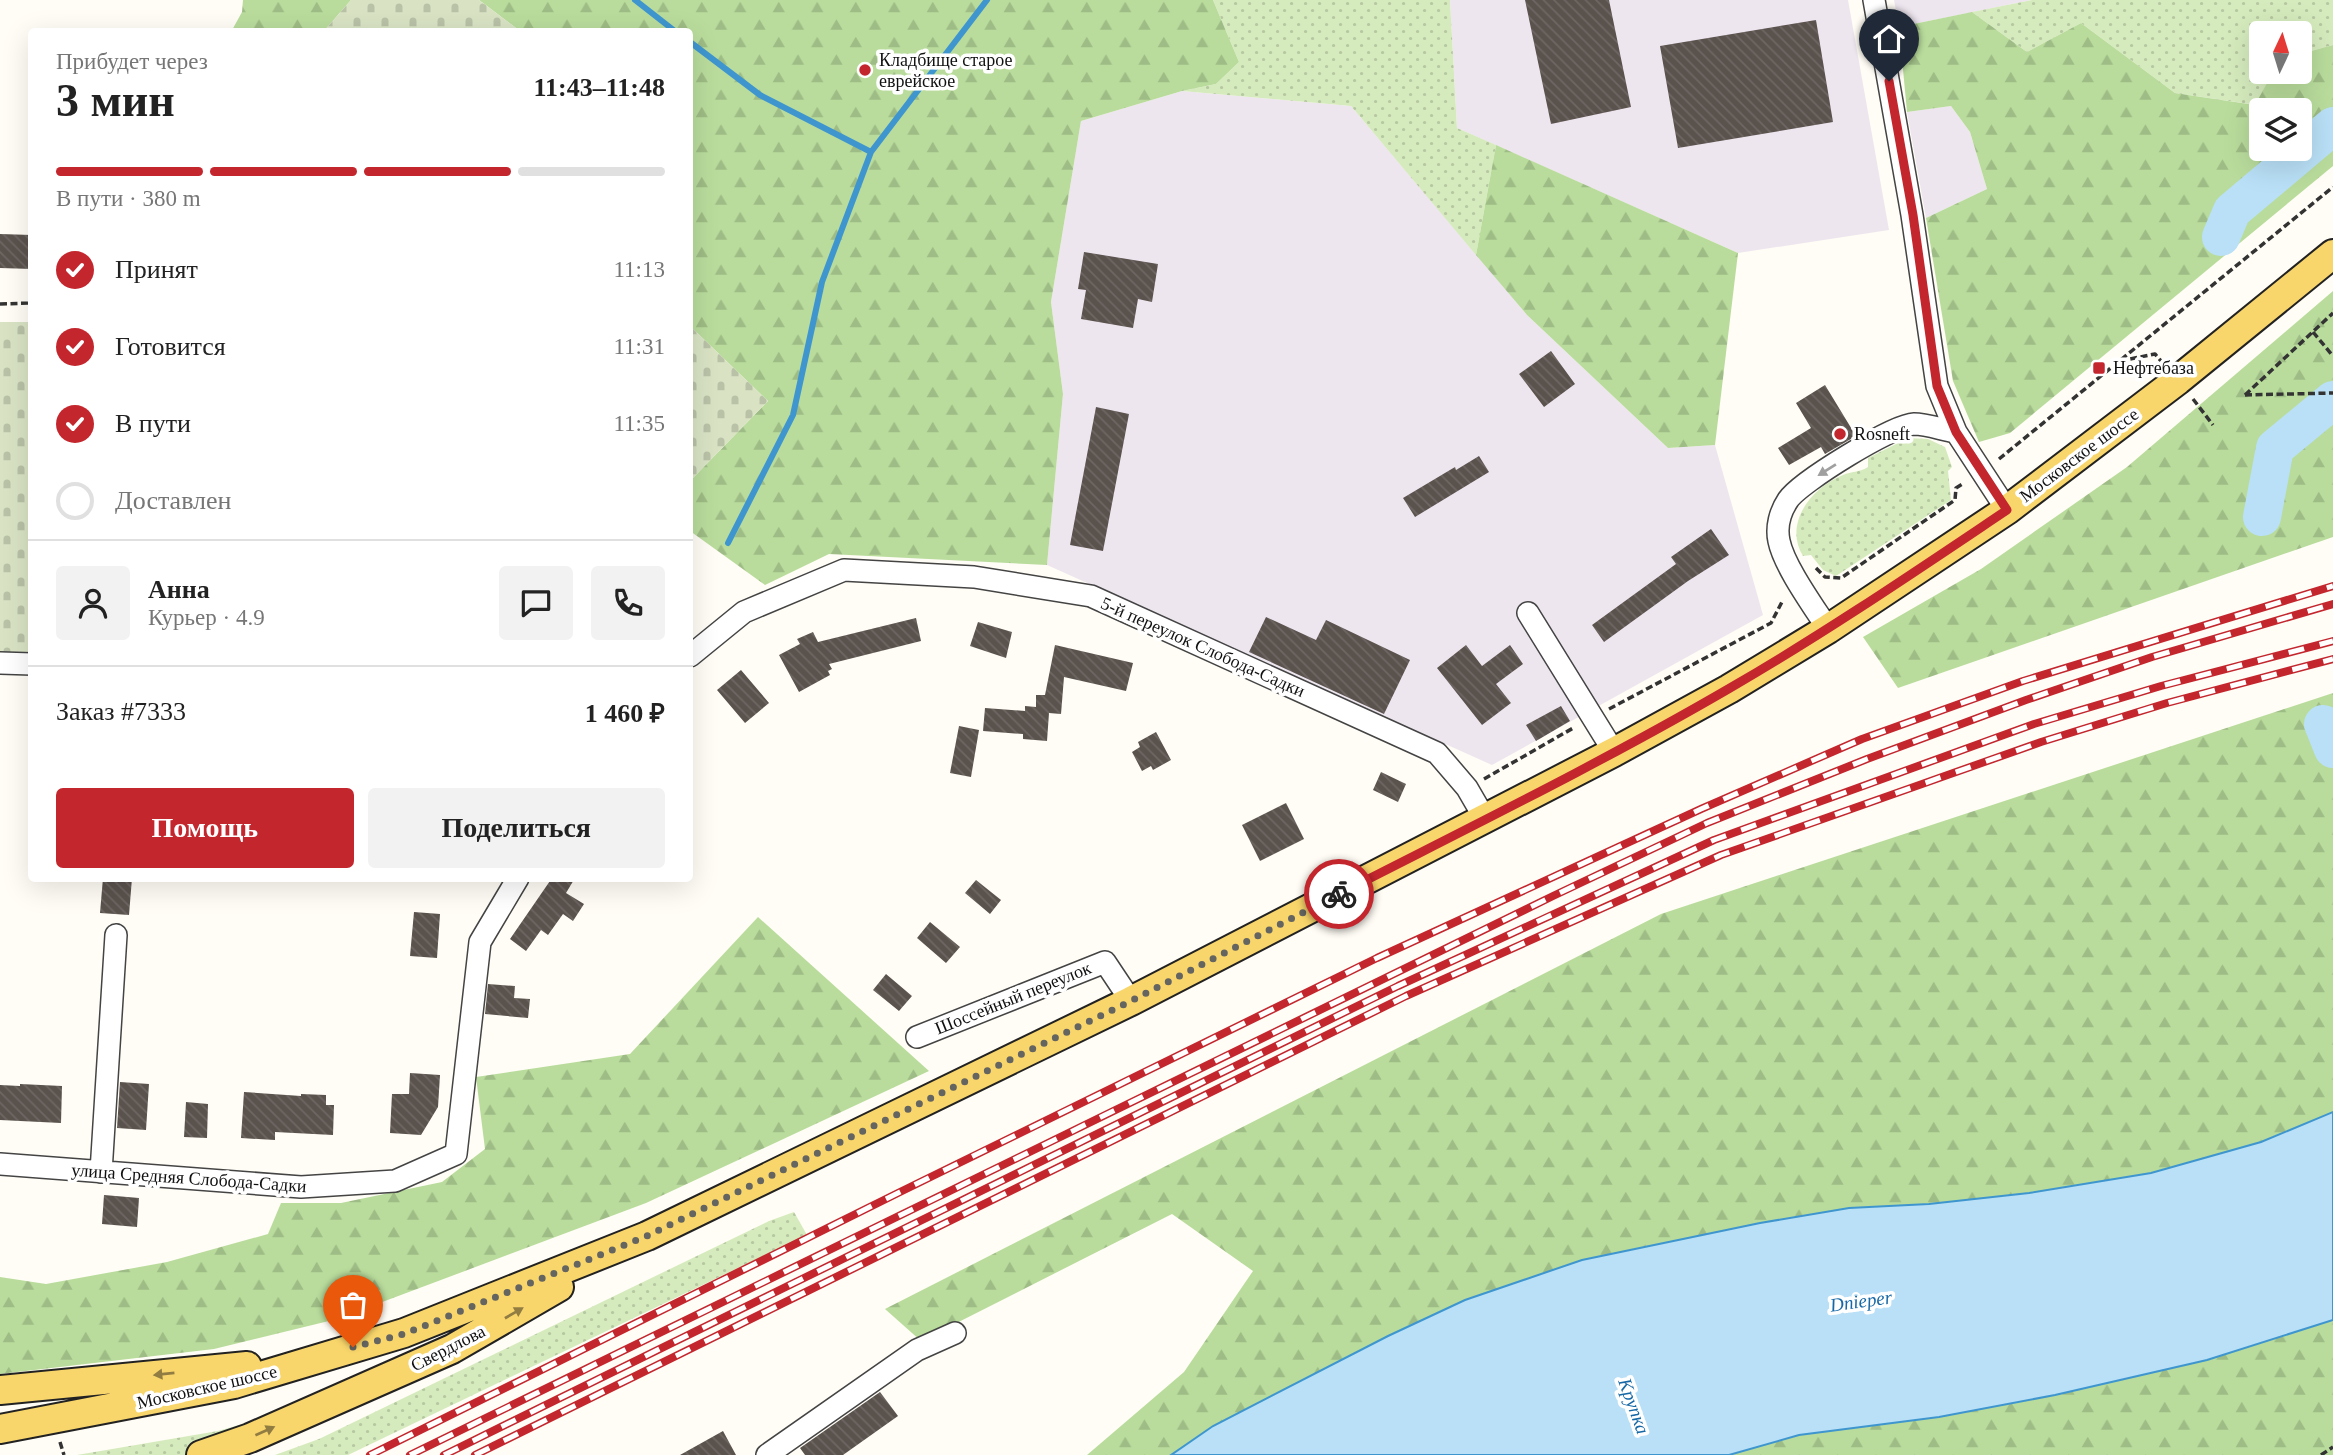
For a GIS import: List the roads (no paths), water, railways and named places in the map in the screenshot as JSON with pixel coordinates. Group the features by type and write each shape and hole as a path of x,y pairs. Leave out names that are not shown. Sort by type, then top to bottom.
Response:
{"main road":[{"name":"Московское шоссе","path":"0,1429 234,1384 404,1334 647,1236 1131,1001 1614,752 1729,689 1828,629 2007,510 2178,380 2333,254"},
{"name":"Свердлова","path":"201,1455 250,1438 452,1349 647,1236"},
{"path":"0,1390 254,1365 353,1347"}],"street":[{"path":"1874,0 1913,215 1937,386 1956,432 2007,510"},
{"path":"1828,629 1795,576 1779,541 1778,520 1788,500 1803,484 1881,436 1913,424 1956,432"},
{"name":"5-й переулок Слобода-Садки","path":"693,654 744,612 844,570 974,577 1091,596 1437,752 1467,788 1485,819"},
{"path":"1528,613 1614,752"},
{"path":"0,663 28,664"},
{"name":"улица Средняя Слобода-Садки","path":"0,1164 301,1187 395,1181 456,1154 480,942 516,882"},
{"path":"101,1172 116,935"},
{"name":"Шоссейный переулок","path":"917,1037 1105,961 1131,1001"},
{"path":"767,1455 917,1350 955,1333"}],"water":[{"path":"2333,1112 2333,1320 2207,1360 2055,1395 1939,1417 1799,1435 1729,1455 1171,1455 1213,1426 1388,1336 1465,1300 1582,1260 1760,1223 1849,1208 1929,1204 2029,1193 2151,1173 2261,1142"}],"waterway":[{"path":"635,0 671,28"},
{"path":"728,543 793,415 822,282 871,152 987,0"},
{"path":"693,44 760,95 871,152"},
{"path":"2221,237 2232,211 2333,126"},
{"path":"2262,517 2275,448 2333,400"},
{"path":"2323,724 2333,749"}],"railway":[{"path":"370,1455 1377,958 1701,809 1862,739 2023,681 2333,586"},
{"path":"410,1455 1707,823 1867,759 2026,700 2152,657 2333,604"},
{"path":"444,1455 1398,986 1714,840 2034,724 2161,686 2333,641"},
{"path":"475,1455 1406,996 1721,855 2041,742 2167,703 2333,659"}],"place":[{"name":"Кладбище старое еврейское","path":"865,70"},
{"name":"Нефтебаза","path":"2099,368"},
{"name":"Rosneft","path":"1840,434"}],"water label":[{"name":"Dnieper","path":"1861,1301"},
{"name":"Крупка","path":"1634,1406"}]}
